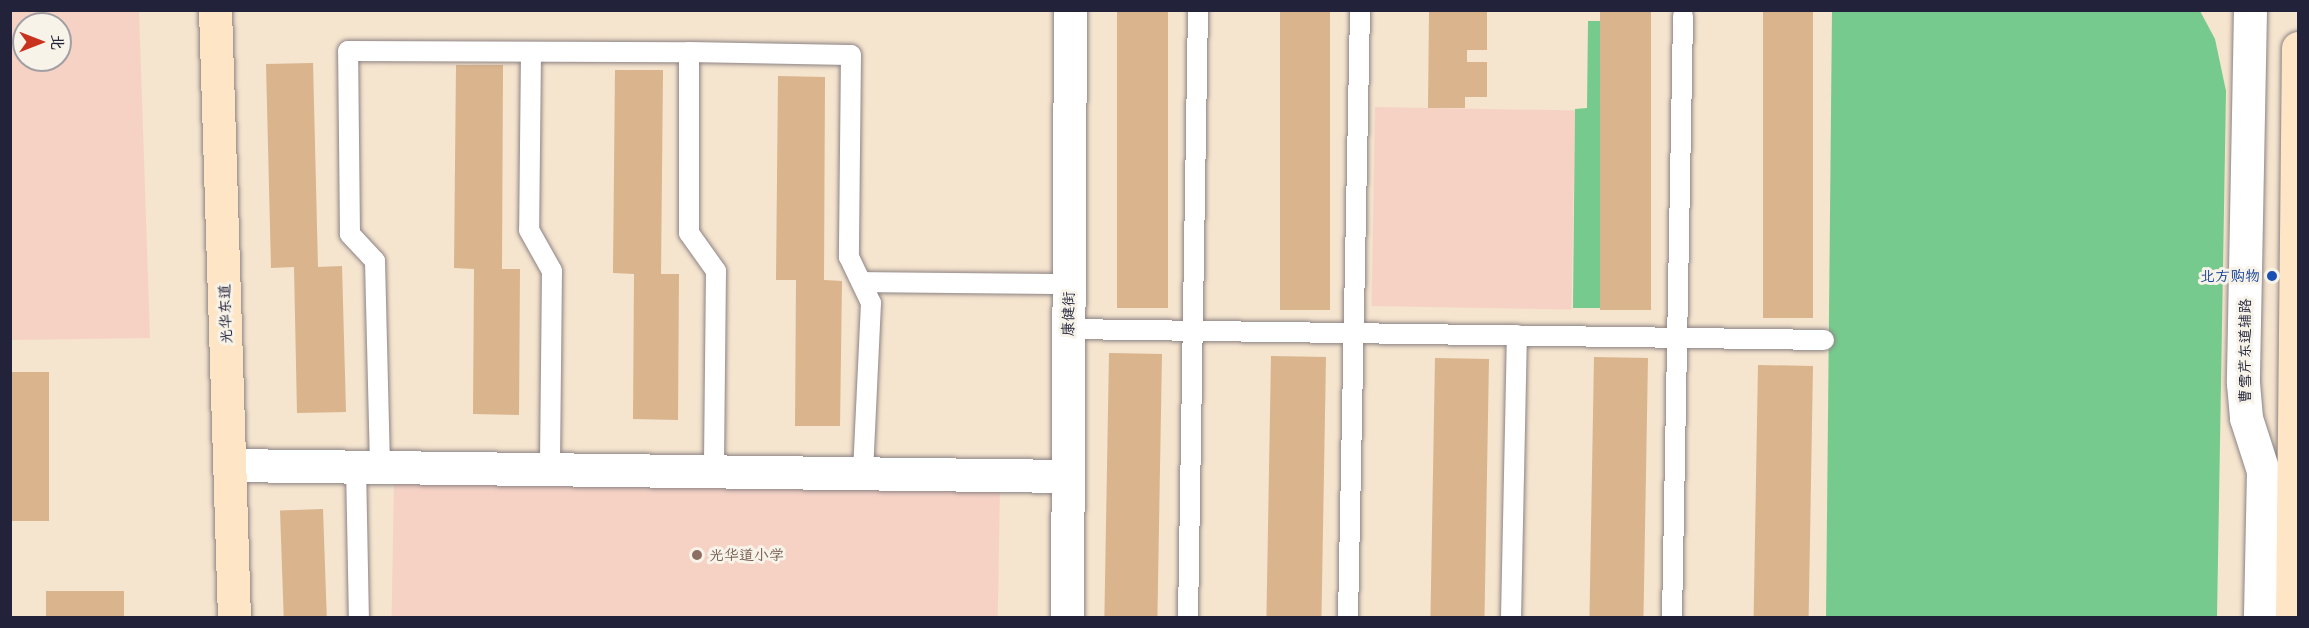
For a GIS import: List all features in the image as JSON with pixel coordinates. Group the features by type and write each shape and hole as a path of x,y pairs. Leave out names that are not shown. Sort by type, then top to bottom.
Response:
{"main road":[{"name":"光华东道","path":"215,10 234,618"},
{"path":"2292,618 2298,48"}],"street":[{"name":"康健街","path":"1067,618 1070,10"},
{"name":"曹雪芹东道辅路","path":"2250,10 2243,383 2246,418 2263,471 2260,618"},
{"path":"229,465 1068,476"}],"lane":[{"path":"1188,618 1198,10"},
{"path":"1348,618 1356,333 1360,10"},
{"path":"1672,618 1683,16"},
{"path":"359,618 368,466 375,261 350,234 348,51 851,55 849,257 871,303 863,473"},
{"path":"531,52 529,230 552,271 550,469"},
{"path":"689,52 689,233 716,271 714,470"},
{"path":"862,282 1069,284"},
{"path":"1068,329 1824,340"},
{"path":"1511,618 1517,336"}],"shaded area":[{"path":"10,11 139,11 150,338 11,340"},
{"path":"1375,107 1575,110 1571,309 1372,306"},
{"name":"光华道小学","path":"394,481 1000,492 998,618 392,617"}],"green space":[{"path":"1832,11 2200,11 2215,39 2226,91 2217,617 1826,618"},
{"path":"1588,21 1604,21 1601,308 1573,308 1575,109 1587,108"}],"building":[{"path":"1117,10 1168,10 1168,308 1117,308"},
{"path":"1280,10 1330,10 1330,310 1280,310"},
{"path":"1429,10 1487,11 1487,50 1467,50 1467,62 1487,62 1487,97 1465,97 1465,108 1428,108"},
{"path":"1600,10 1651,10 1651,310 1600,310"},
{"path":"1763,10 1813,10 1813,318 1763,318"},
{"path":"313,63 318,267 342,266 346,412 297,413 294,267 271,268 266,64"},
{"path":"456,65 503,65 502,269 520,269 519,415 473,414 474,269 454,268"},
{"path":"615,70 663,70 661,274 679,274 678,420 633,419 634,274 613,273"},
{"path":"778,76 825,77 824,280 842,281 840,426 795,426 796,280 776,280"},
{"path":"1109,353 1162,354 1157,618 1104,618"},
{"path":"1271,356 1326,357 1321,618 1266,618"},
{"path":"1594,357 1648,358 1643,618 1589,618"},
{"path":"1435,358 1489,359 1484,618 1430,618"},
{"path":"1758,365 1813,366 1809,618 1754,618"},
{"path":"10,372 49,372 49,521 10,521"},
{"path":"323,509 327,618 284,618 280,511"},
{"path":"46,591 124,591 124,618 46,618"}],"place":[{"name":"北方购物","path":"2272,276"},
{"name":"光华道小学","path":"697,555"}]}
